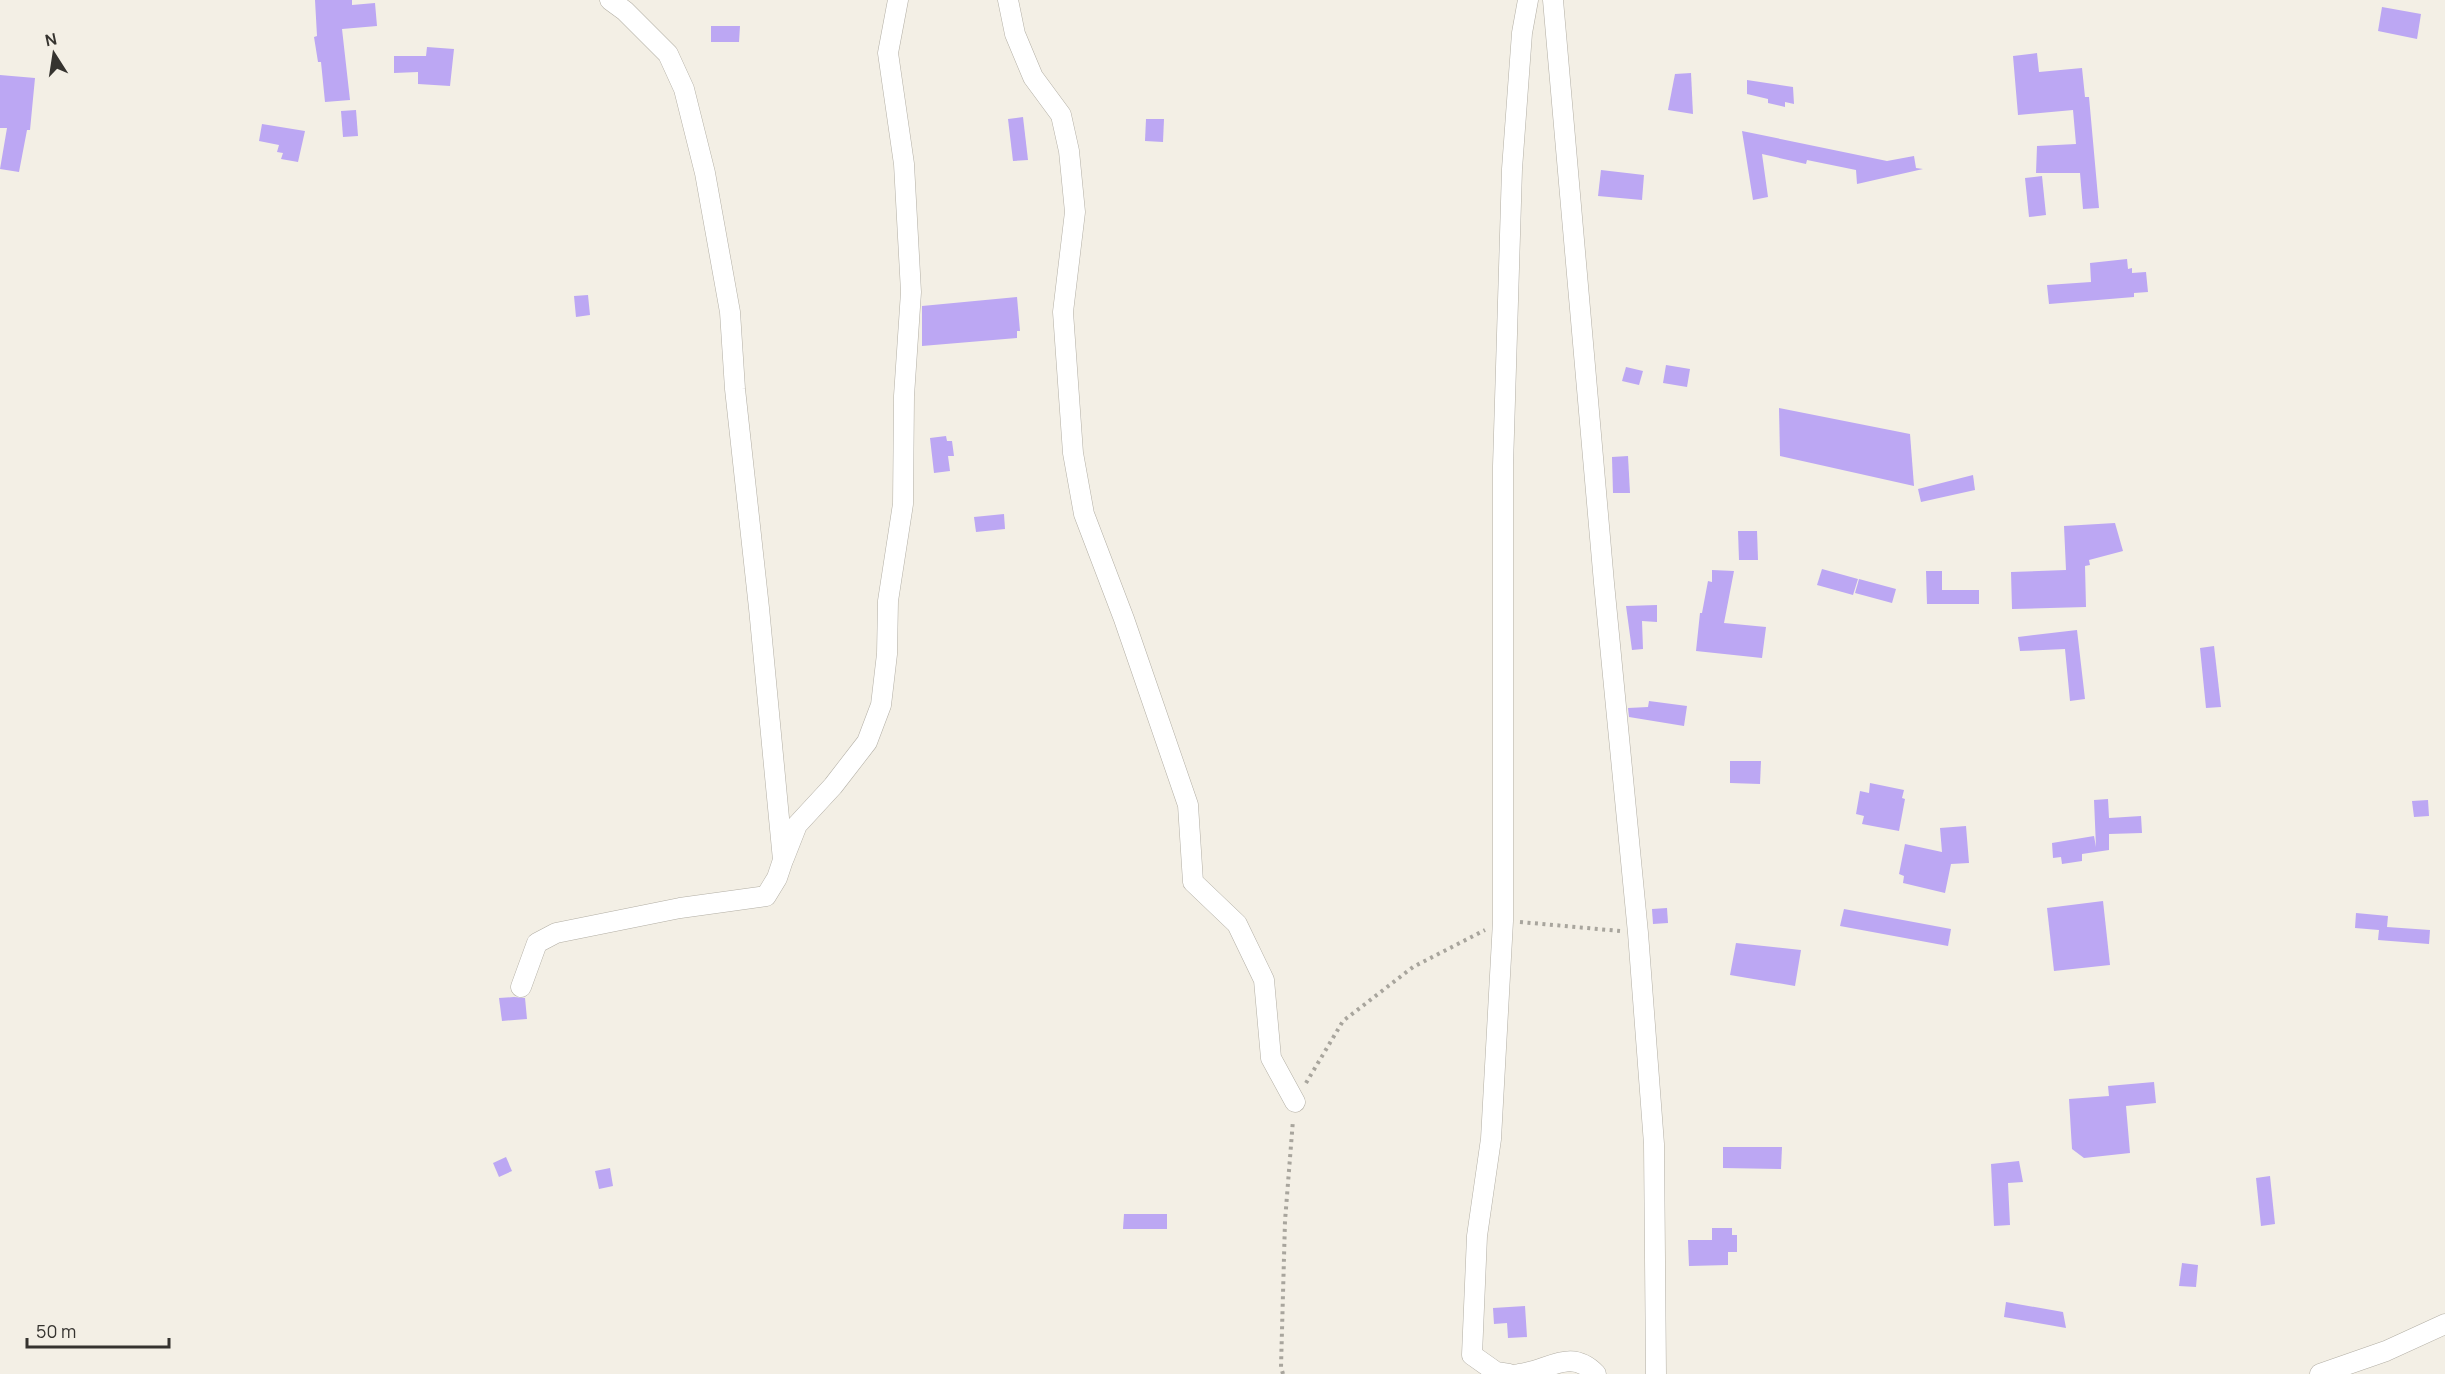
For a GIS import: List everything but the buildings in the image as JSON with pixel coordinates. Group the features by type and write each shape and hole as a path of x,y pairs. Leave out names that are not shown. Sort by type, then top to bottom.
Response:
{"street":[{"path":"610,0 625,11 668,54 684,89 705,173 730,312 735,389 783,860"},
{"path":"521,987 537,943 556,933 669,910 766,896 777,878 797,825 833,786 867,742 881,705 887,654 888,601 903,504 904,396 911,292 904,164 888,53 898,0"},
{"path":"1008,0 1015,34 1033,77 1061,115 1069,151 1075,212 1063,312 1073,453 1084,514 1124,619 1188,806 1193,882 1237,924 1264,980 1271,1058 1295,1102"},
{"path":"1509,1374 1496,1372 1472,1355 1477,1236 1491,1139 1503,921 1503,454 1512,169 1522,33 1528,0"},
{"path":"1553,0 1604,583 1638,933 1654,1144 1656,1374"},
{"path":"2320,1374 2386,1351 2445,1324"},
{"path":"1519,1374 1534,1372 1554,1363 1573,1359 1596,1374"}],"path":[{"path":"1283,1374 1281,1367 1285,1221 1295,1102 1343,1021 1413,967 1503,921 1638,933"}]}
